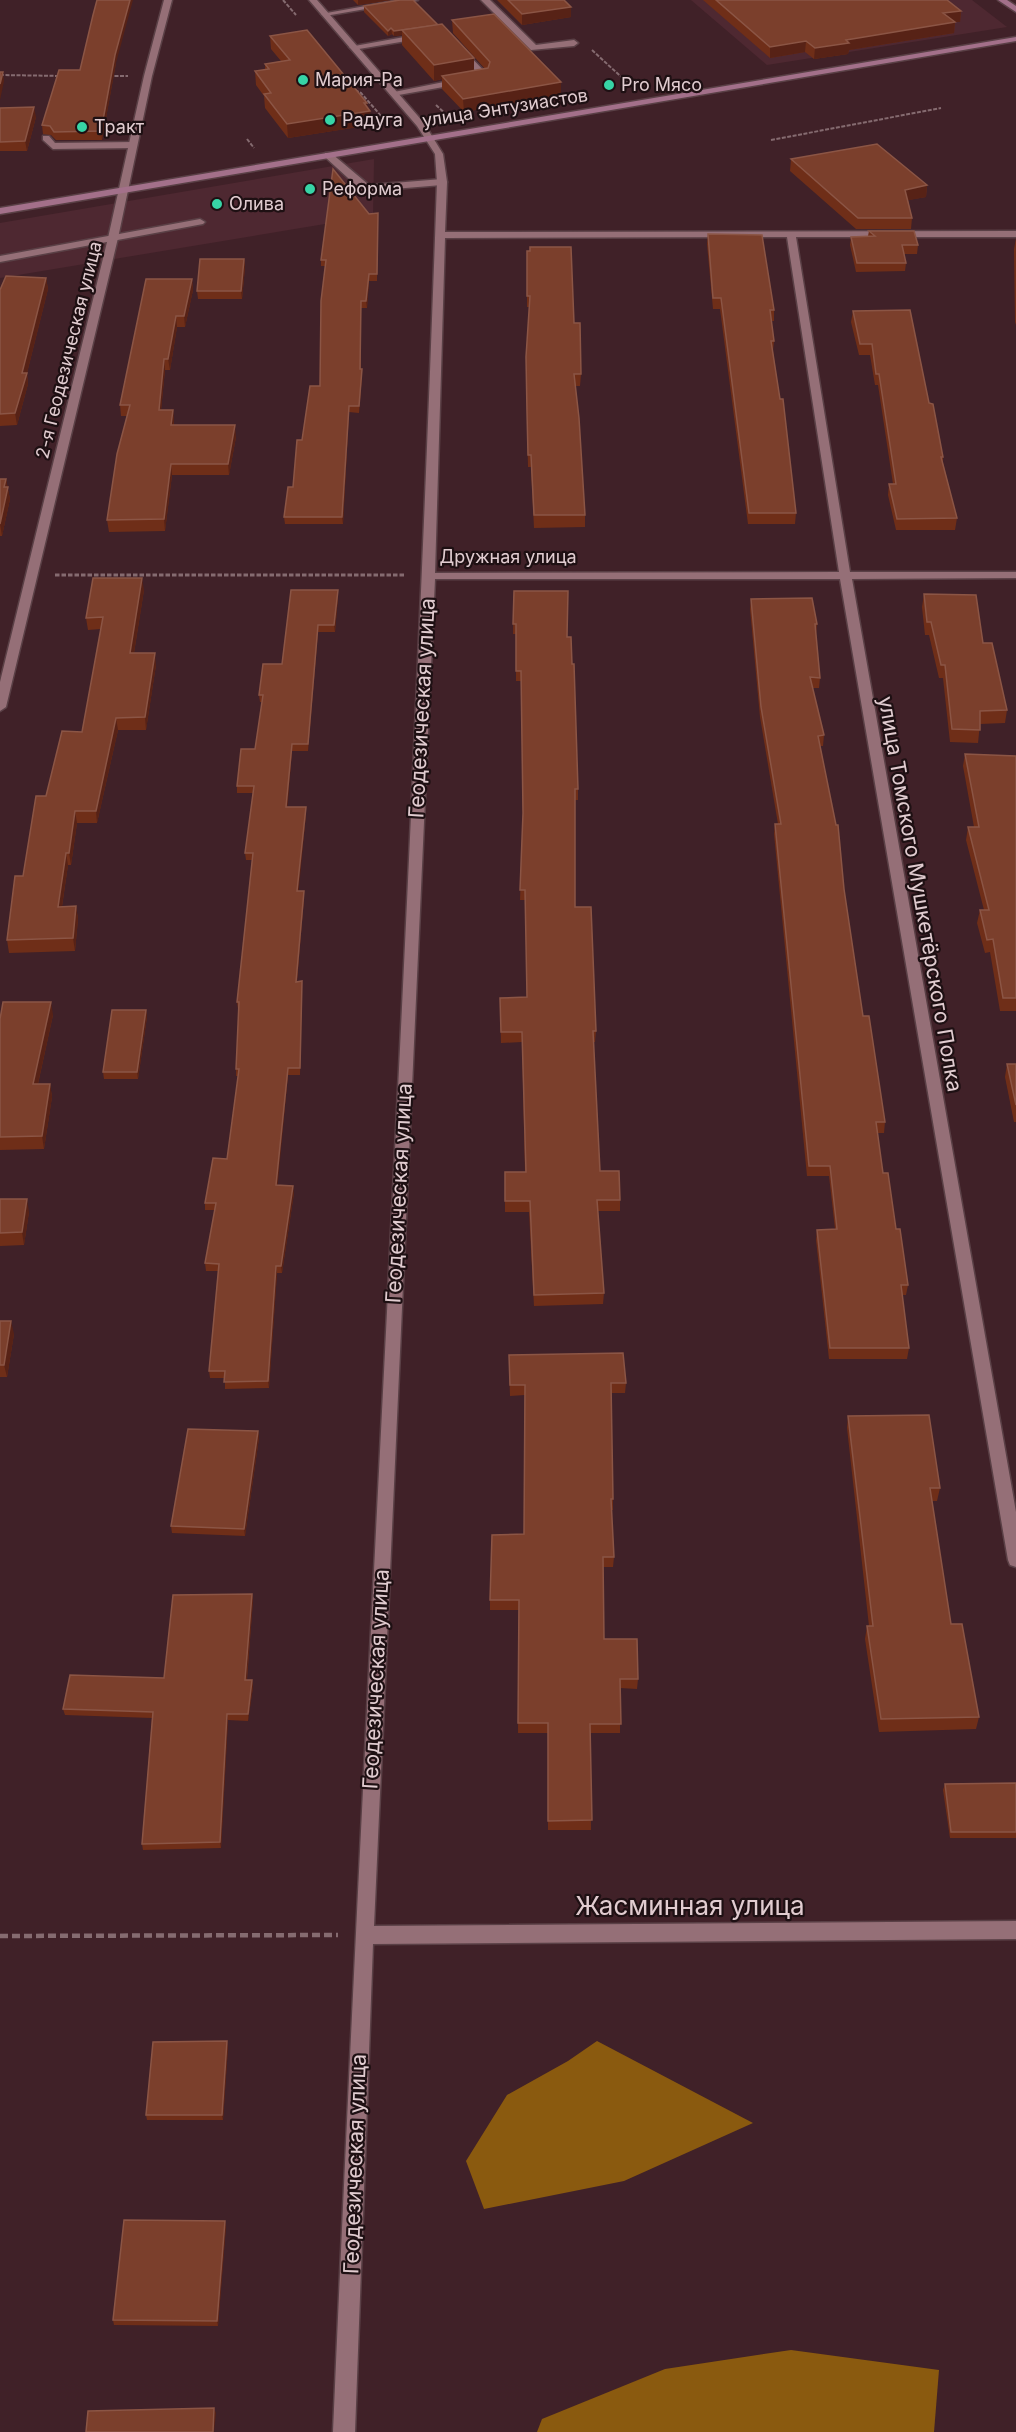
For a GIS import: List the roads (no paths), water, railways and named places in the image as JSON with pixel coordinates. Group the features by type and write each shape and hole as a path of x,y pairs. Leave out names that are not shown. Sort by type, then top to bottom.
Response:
{"street":[{"name":"2-я Геодезическая улица","path":"0,707 113,238 148,76 168,0"},
{"name":"Геодезическая улица","path":"313,0 429,138 439,154 442,182 429,576 364,1935 344,2432"},
{"path":"325,14 414,0"},
{"path":"485,0 534,48 574,43"},
{"path":"1002,0 1016,10"},
{"path":"353,46 426,36"},
{"name":"улица Энтузиастов","path":"0,211 1016,39"},
{"path":"393,93 485,77 456,44"},
{"path":"46,138 52,146 133,145"},
{"path":"328,155 362,186 369,188 442,182"},
{"path":"0,259 200,222"},
{"path":"441,235 1016,234"},
{"name":"улица Томского Мушкетёрского Полка","path":"791,235 845,574 1016,1560"},
{"name":"Дружная улица","path":"429,576 1016,575"},
{"name":"Жасминная улица","path":"364,1935 1016,1930"}],"place":[{"name":"Мария-Ра","path":"303,80"},
{"name":"Pro Мясо","path":"609,85"},
{"name":"Радуга","path":"330,120"},
{"name":"Тракт","path":"82,127"},
{"name":"Реформа","path":"310,189"},
{"name":"Олива","path":"217,204"}]}
